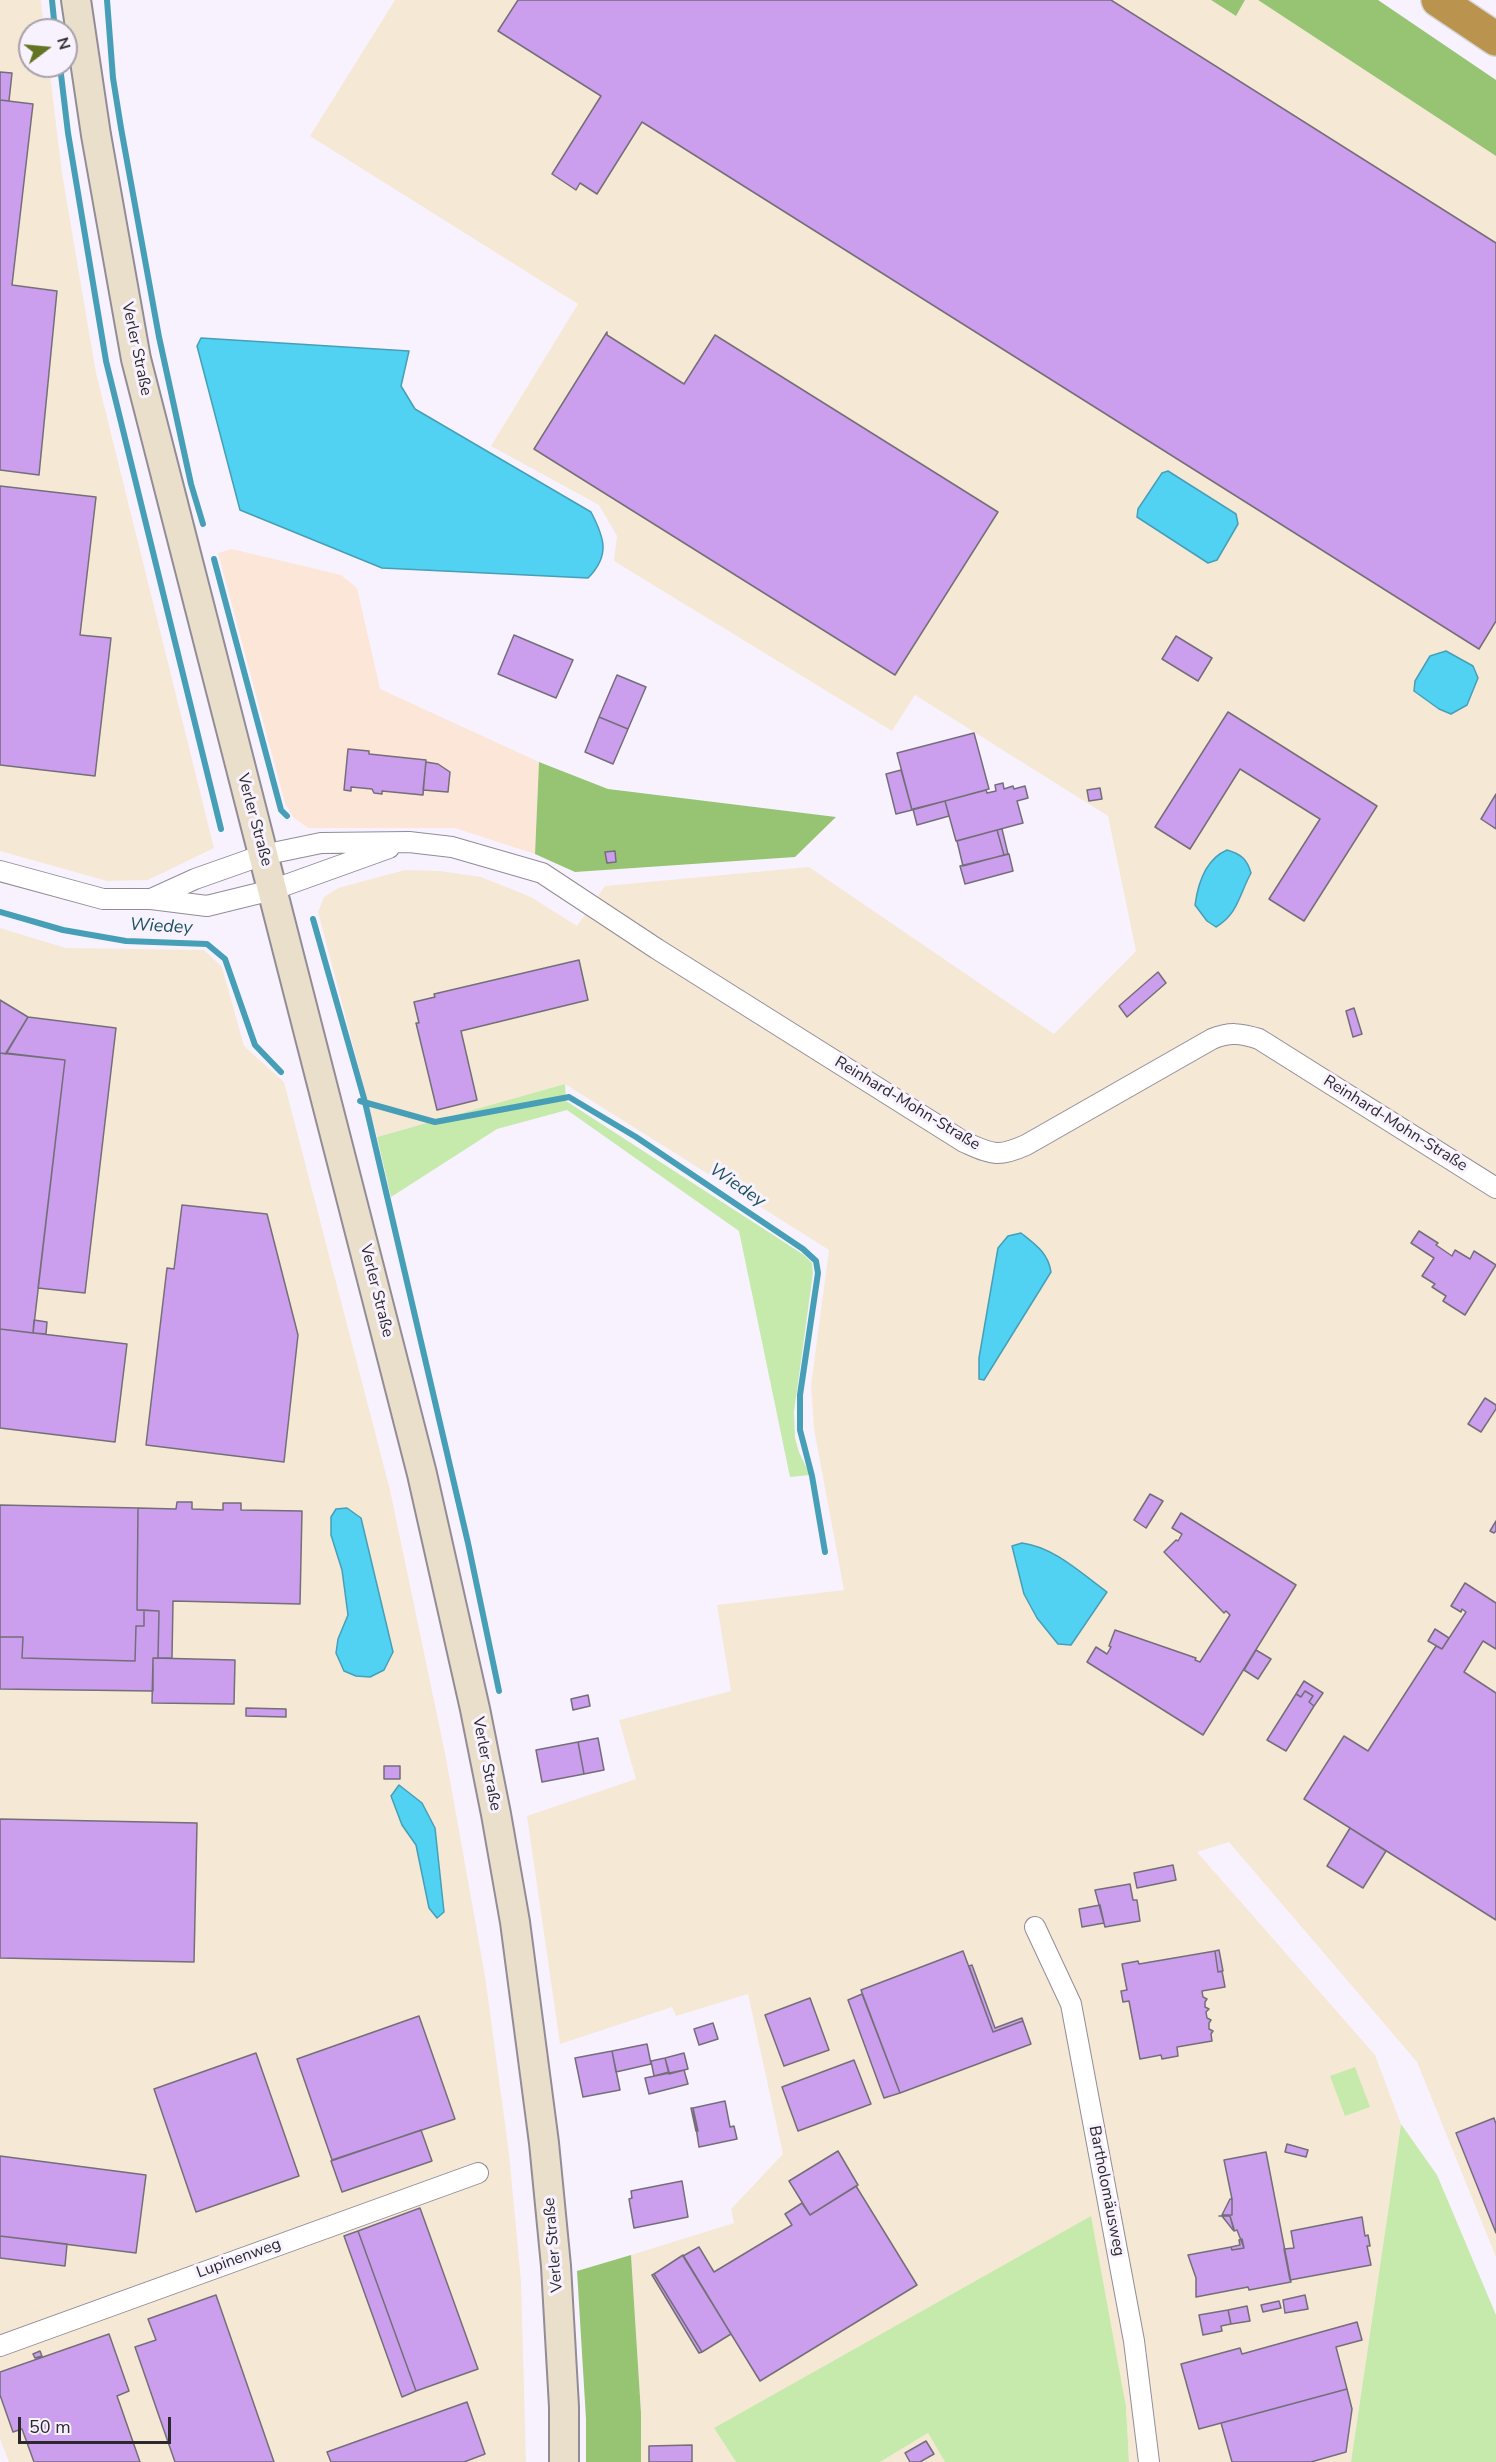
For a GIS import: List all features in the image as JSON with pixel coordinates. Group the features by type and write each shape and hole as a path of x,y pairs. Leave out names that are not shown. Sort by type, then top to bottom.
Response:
{"highway":[{"path":"1438,0 1496,39"}],"main road":[{"name":"Verler Straße","path":"76,0 96,135 139,370 272,890 331,1110 422,1474 475,1709 496,1814 515,1922 546,2154 557,2278 564,2407 564,2462"},
{"name":"Verler Straße","path":"87,0 96,135"}],"street":[{"name":"Reinhard-Mohn-Straße","path":"0,870 103,899 151,899 207,906 272,890 409,842"},
{"name":"Reinhard-Mohn-Straße","path":"151,899 195,879 263,855 321,843 409,842 452,846 542,873 657,949 955,1137 992,1154 1010,1152 1026,1145 1212,1039 1226,1034 1243,1033 1259,1039 1496,1188"},
{"name":"Bartholomäusweg","path":"1035,1927 1071,2004 1134,2341 1149,2462"},
{"name":"Lupinenweg","path":"0,2346 478,2173"}],"shaded area":[{"path":"0,0 41,0 43,18 18,18 18,78 50,78 62,173 96,373 214,848 148,880 107,881 0,851"},
{"path":"395,0 1211,0 1236,16 1245,0 1258,0 1496,156 1496,2257 1417,2062 1229,1842 1197,1852 1375,2055 1401,2124 1351,2462 1129,2462 1126,2407 714,2428 736,2462 641,2462 641,2413 631,2255 734,2223 731,2209 783,2154 748,1994 676,2016 672,2007 560,2044 527,1816 636,1779 619,1720 731,1691 717,1605 844,1590 814,1429 811,1385 829,1250 565,1084 377,1137 318,912 324,897 338,888 405,870 440,871 481,877 531,897 577,926 605,886 809,867 1054,1034 1136,951 1108,816 915,695 892,731 614,561 617,536 599,505 491,446 578,304 310,136"},
{"path":"232,549 341,575 357,588 380,689 539,762 535,854 455,828 308,828 293,817 285,803 218,553"},
{"path":"0,928 66,948 204,950 222,967 244,1046 284,1082 390,1490 446,1758 485,1976 509,2153 521,2281 526,2462 9,2462 0,2439"},
{"path":"928,2433 945,2462 880,2462"}],"green space":[{"path":"1211,0 1245,0 1236,16"},
{"path":"1258,0 1378,0 1496,80 1496,156"},
{"path":"539,762 608,789 836,817 795,857 575,872 535,854"},
{"path":"565,1084 566,1101 804,1255 812,1263 813,1273 794,1412 795,1438 810,1475 790,1477 739,1231 567,1110 497,1129 391,1197 377,1137"},
{"path":"1355,2067 1370,2107 1345,2116 1330,2076"},
{"path":"1401,2124 1437,2175 1496,2315 1496,2462 1351,2462"},
{"path":"1091,2216 1126,2407 1129,2462 945,2462 928,2433 880,2462 736,2462 714,2428"},
{"path":"631,2255 641,2413 641,2462 586,2462 586,2419 577,2271"}],"water":[{"path":"201,338 409,351 401,386 415,409 591,512 602,538 600,562 588,578 382,568 240,510 197,346"},
{"path":"1168,471 1236,514 1238,524 1217,560 1208,563 1137,517 1138,509 1162,473"},
{"path":"1446,651 1473,666 1478,678 1467,705 1451,714 1439,709 1414,691 1415,681 1430,656"},
{"path":"1227,850 1243,858 1251,873 1234,910 1216,927 1207,921 1195,905 1198,888 1208,866"},
{"path":"1021,1233 1044,1254 1051,1272 984,1380 979,1379 979,1358 998,1248 1008,1236"},
{"path":"347,1508 361,1518 393,1652 384,1670 370,1677 356,1676 344,1671 336,1653 338,1639 348,1615 342,1570 331,1535 331,1517 336,1509"},
{"path":"1022,1543 1056,1556 1107,1592 1071,1645 1058,1644 1037,1618 1024,1594 1012,1546"},
{"path":"399,1785 422,1803 435,1828 444,1912 437,1918 429,1908 416,1845 402,1825 391,1796"}],"building":[{"path":"518,0 1111,0 1496,243 1496,621 1479,649 642,122 597,194 580,183 576,190 552,174 601,96 498,31"},
{"path":"0,72 12,73 9,101 0,100"},
{"path":"0,100 33,104 12,285 57,291 39,475 0,470"},
{"path":"607,332 607,335 684,384 715,335 998,512 895,675 534,449"},
{"path":"0,486 96,497 80,635 111,638 95,776 0,765"},
{"path":"514,635 573,660 556,698 498,674"},
{"path":"1176,636 1212,658 1198,681 1162,659"},
{"path":"617,675 646,687 628,729 599,717"},
{"path":"1228,712 1377,806 1304,921 1269,899 1320,819 1240,769 1190,849 1155,827"},
{"path":"599,717 628,729 613,764 585,752"},
{"path":"974,733 989,789 912,810 897,753"},
{"path":"348,749 369,751 369,754 426,760 423,795 382,791 382,794 374,793 372,789 351,787 351,791 344,790"},
{"path":"426,762 438,764 450,772 448,792 423,790"},
{"path":"901,770 912,810 896,814 886,774"},
{"path":"1003,783 1004,789 1025,786 1028,798 1017,801 1023,823 956,841 945,801 986,790 987,793 996,791 995,785"},
{"path":"1100,788 1102,799 1089,801 1087,790"},
{"path":"1496,794 1496,829 1481,819"},
{"path":"945,801 949,816 917,825 913,809"},
{"path":"1002,829 1008,854 1004,855 997,830"},
{"path":"997,830 1004,855 963,866 957,841"},
{"path":"615,851 616,862 607,863 605,852"},
{"path":"1009,854 1013,871 965,884 960,866"},
{"path":"579,960 588,1000 461,1031 477,1100 437,1110 416,1023 419,1023 414,1002 435,997 434,994"},
{"path":"1158,972 1166,983 1127,1017 1119,1006"},
{"path":"0,1000 28,1017 6,1054 0,1053"},
{"path":"1354,1008 1362,1034 1353,1037 1346,1011"},
{"path":"28,1017 116,1028 85,1293 38,1288 65,1060 6,1053"},
{"path":"0,1053 65,1060 33,1333 0,1329"},
{"path":"182,1205 267,1214 298,1335 284,1462 146,1445 167,1268 174,1269"},
{"path":"1419,1231 1438,1243 1436,1245 1452,1256 1455,1250 1470,1259 1474,1251 1496,1265 1465,1315 1443,1301 1446,1296 1432,1287 1435,1284 1422,1276 1434,1258 1411,1243"},
{"path":"34,1320 47,1322 46,1334 33,1333"},
{"path":"0,1329 127,1344 115,1442 0,1428"},
{"path":"1485,1398 1496,1405 1496,1409 1481,1432 1468,1424"},
{"path":"1150,1494 1163,1501 1146,1528 1134,1520"},
{"path":"177,1502 192,1502 192,1509 223,1510 223,1503 241,1503 241,1510 302,1511 300,1604 173,1601 172,1658 158,1658 159,1611 137,1610 138,1508 176,1509"},
{"path":"0,1505 138,1508 137,1610 144,1610 144,1626 136,1626 135,1661 22,1658 23,1637 0,1637"},
{"path":"1181,1513 1296,1585 1203,1735 1087,1662 1096,1647 1107,1654 1115,1630 1196,1658 1195,1660 1200,1662 1230,1615 1226,1611 1224,1613 1164,1552 1176,1540 1178,1541 1182,1534 1172,1528"},
{"path":"1496,1521 1496,1531 1494,1533 1490,1531"},
{"path":"1465,1583 1496,1603 1496,1649 1483,1641 1464,1672 1496,1693 1496,1920 1304,1799 1344,1736 1368,1751 1436,1646 1442,1649 1466,1612 1462,1609 1461,1612 1451,1606"},
{"path":"144,1610 159,1611 158,1658 153,1658 153,1691 0,1689 0,1637 23,1637 22,1658 135,1661 136,1626 144,1626"},
{"path":"1435,1629 1449,1638 1442,1649 1428,1641"},
{"path":"1256,1650 1271,1659 1258,1679 1244,1670"},
{"path":"153,1658 235,1660 234,1704 152,1703"},
{"path":"1304,1681 1323,1693 1314,1706 1309,1702 1313,1696 1305,1691 1301,1697 1296,1694"},
{"path":"1305,1691 1313,1696 1309,1702 1314,1706 1286,1751 1267,1740 1296,1694 1301,1697"},
{"path":"588,1695 590,1706 573,1710 571,1699"},
{"path":"246,1708 286,1709 286,1717 246,1716"},
{"path":"598,1738 604,1770 584,1774 578,1742"},
{"path":"578,1742 584,1774 542,1782 536,1750"},
{"path":"384,1766 400,1766 400,1779 384,1779"},
{"path":"0,1819 197,1823 194,1962 0,1958"},
{"path":"1350,1828 1386,1851 1363,1888 1327,1866"},
{"path":"1173,1865 1176,1880 1137,1888 1134,1873"},
{"path":"1130,1884 1133,1900 1137,1900 1140,1921 1105,1927 1095,1890"},
{"path":"1100,1905 1104,1923 1082,1927 1079,1909"},
{"path":"1219,1950 1223,1971 1218,1972 1215,1951"},
{"path":"963,1951 993,2032 1023,2021 1031,2044 900,2093 861,1990"},
{"path":"1215,1951 1218,1972 1222,1971 1225,1987 1202,1991 1203,1997 1207,1999 1205,2007 1209,2009 1206,2012 1207,2018 1211,2020 1209,2029 1213,2031 1212,2041 1177,2047 1178,2056 1162,2059 1161,2055 1140,2059 1129,2001 1123,2002 1121,1991 1127,1990 1122,1964 1138,1961 1139,1964"},
{"path":"972,1965 995,2028 1022,2018 1023,2021 993,2032 969,1966"},
{"path":"862,1994 900,2093 884,2098 848,2000"},
{"path":"810,1998 829,2050 784,2066 765,2015"},
{"path":"419,2016 455,2119 332,2160 297,2059"},
{"path":"713,2023 718,2039 699,2045 694,2029"},
{"path":"647,2044 651,2064 616,2072 612,2051"},
{"path":"612,2051 620,2090 583,2097 575,2058"},
{"path":"256,2053 299,2176 196,2212 154,2089"},
{"path":"684,2053 688,2069 669,2074 665,2058"},
{"path":"665,2058 669,2072 654,2076 651,2061"},
{"path":"854,2060 871,2104 798,2131 782,2087"},
{"path":"684,2070 688,2084 649,2094 645,2078"},
{"path":"725,2101 730,2127 734,2126 737,2139 699,2147 693,2108"},
{"path":"691,2108 693,2108 698,2131 696,2131"},
{"path":"1494,2118 1496,2124 1496,2233 1456,2133"},
{"path":"421,2130 432,2161 342,2192 331,2161"},
{"path":"1287,2144 1308,2150 1306,2157 1285,2152"},
{"path":"838,2151 858,2185 810,2215 789,2181"},
{"path":"1266,2152 1291,2282 1196,2297 1196,2278 1188,2255 1231,2247 1232,2250 1244,2248 1237,2230 1234,2231 1230,2216 1219,2216 1232,2215 1232,2199 1224,2160"},
{"path":"0,2156 146,2175 136,2253 0,2236"},
{"path":"682,2181 688,2217 634,2228 629,2199 632,2198 631,2191"},
{"path":"856,2186 917,2285 760,2381 683,2256 699,2247 714,2272 792,2225 785,2214 802,2203 810,2215"},
{"path":"1232,2199 1232,2215 1222,2215"},
{"path":"420,2208 478,2369 416,2391 358,2231"},
{"path":"1222,2216 1230,2216 1233,2230"},
{"path":"1362,2217 1365,2236 1368,2235 1370,2246 1367,2246 1371,2265 1290,2280 1284,2249 1294,2248 1291,2231"},
{"path":"358,2231 416,2391 402,2397 344,2236"},
{"path":"0,2236 67,2244 65,2266 0,2258"},
{"path":"1242,2239 1244,2248 1232,2250 1231,2247 1240,2245 1239,2240"},
{"path":"683,2255 731,2334 702,2352 654,2274"},
{"path":"654,2274 702,2352 699,2353 652,2275"},
{"path":"216,2295 274,2462 175,2462 135,2347 156,2340 148,2319"},
{"path":"1305,2295 1308,2309 1285,2313 1283,2300"},
{"path":"1279,2301 1281,2308 1263,2312 1261,2305"},
{"path":"1247,2306 1250,2321 1231,2324 1228,2310"},
{"path":"1228,2310 1231,2324 1221,2326 1222,2331 1203,2335 1199,2315"},
{"path":"1357,2322 1362,2340 1336,2347 1347,2389 1199,2429 1181,2364 1240,2348 1242,2354"},
{"path":"109,2334 129,2391 117,2396 140,2462 34,2462 22,2429 13,2432 0,2395 0,2372"},
{"path":"40,2351 42,2356 35,2358 33,2354"},
{"path":"1347,2389 1352,2409 1346,2452 1311,2462 1232,2462 1221,2423"},
{"path":"467,2402 485,2454 464,2462 331,2462 327,2452"},
{"path":"926,2441 934,2454 920,2462 910,2462 905,2453"},
{"path":"692,2445 692,2462 649,2462 649,2446"}],"waterway":[{"path":"52,0 54,18"},
{"path":"107,0 113,78 159,337 191,484 203,524"},
{"path":"61,78 68,133 106,361 221,829"},
{"path":"214,559 281,810 287,816"},
{"name":"Wiedey","path":"0,912 63,930 126,941 207,944 225,959 255,1045 281,1072"},
{"path":"313,919 365,1102 468,1543 499,1691"},
{"name":"Wiedey","path":"360,1101 435,1122 569,1097 636,1137 803,1249 816,1261 818,1273 800,1395 800,1430 812,1476 825,1552"}]}
